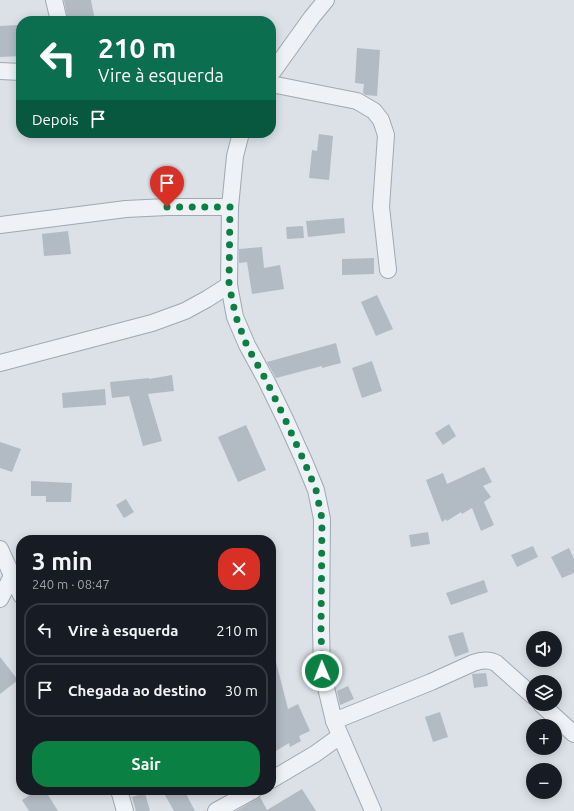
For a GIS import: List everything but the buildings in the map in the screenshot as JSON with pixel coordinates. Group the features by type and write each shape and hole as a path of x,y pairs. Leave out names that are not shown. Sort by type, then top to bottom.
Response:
{"street":[{"path":"54,0 58,16"},
{"path":"276,67 326,0"},
{"path":"0,71 16,72"},
{"path":"276,85 356,101 374,111 381,120 386,135 381,207 388,270"},
{"path":"240,138 235,156 230,207 229,285 236,317 247,346 285,419 316,490 322,519 322,671 337,729 373,811"},
{"path":"0,225 126,209 167,207 230,207"},
{"path":"0,363 152,323 185,311 229,285"},
{"path":"0,549 16,584"},
{"path":"0,599 12,576"},
{"path":"276,777 315,754 337,729 431,682 473,663 486,660 496,663 526,690"},
{"path":"549,711 574,734"},
{"path":"120,795 125,811"},
{"path":"216,811 245,795"}],"route":[{"path":"167,207 230,207 229,285 236,317 247,346 266,380 304,461 316,490 322,519 322,671"}]}
